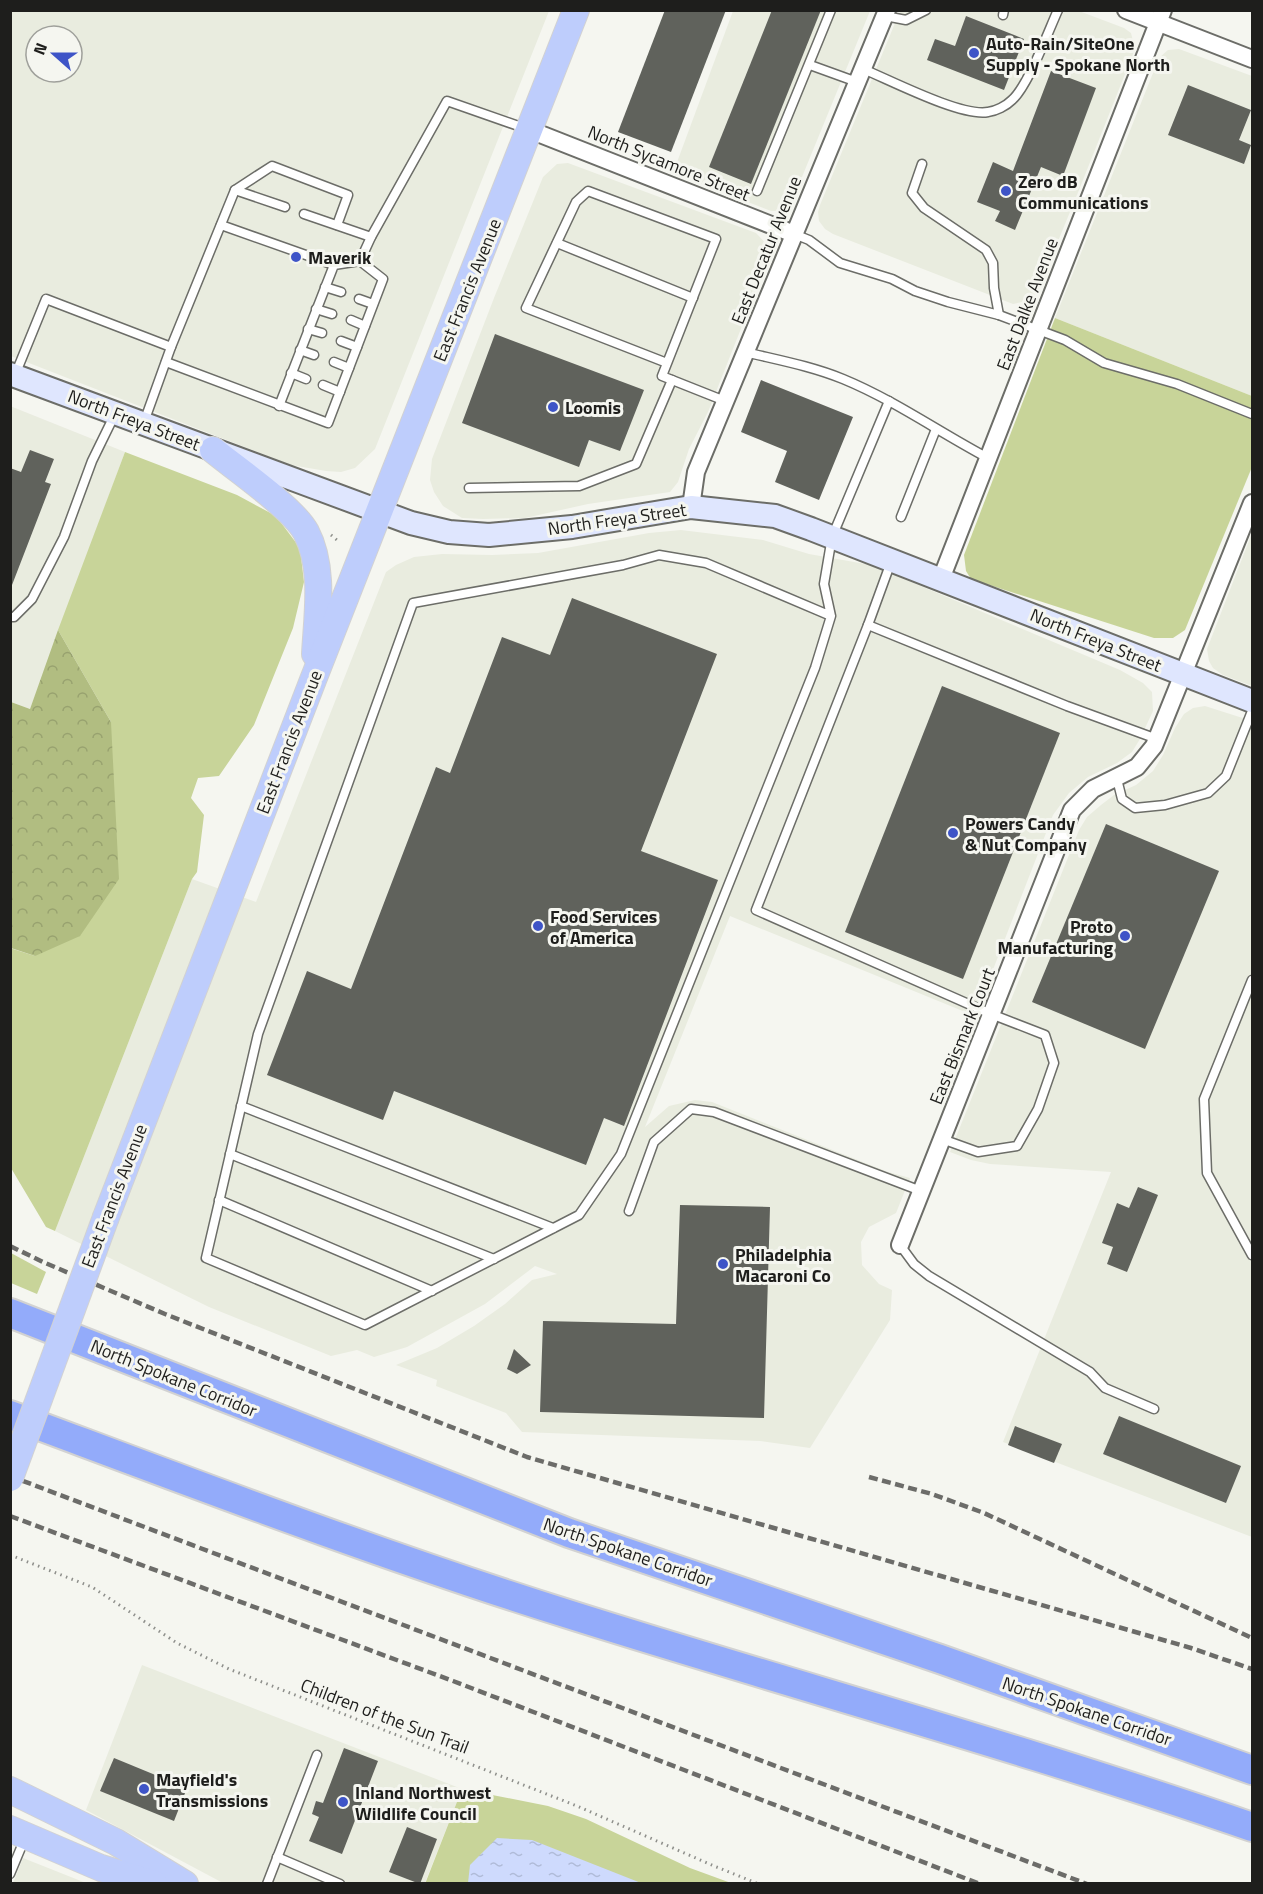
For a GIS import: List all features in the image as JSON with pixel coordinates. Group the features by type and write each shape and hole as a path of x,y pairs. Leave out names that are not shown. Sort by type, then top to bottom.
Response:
{"highway":[{"name":"North Spokane Corridor","path":"10,1313 569,1533 940,1659 1252,1770"},
{"path":"10,1415 346,1539 566,1614 1129,1786 1252,1827"}],"main road":[{"name":"East Francis Avenue","path":"10,1478 106,1217 313,680 531,130 576,10"},
{"path":"213,450 292,515 310,540 315,560 318,607 313,680"},
{"path":"10,1790 116,1842 185,1884"},
{"path":"18,1833 101,1868 154,1884"}],"street":[{"path":"1126,10 1160,16 1252,59"},
{"name":"East Decatur Avenue","path":"690,507 696,472 886,13"},
{"name":"East Dalke Avenue","path":"941,579 1160,16"},
{"name":"North Sycamore Street","path":"531,130 794,234"},
{"name":"North Freya Street","path":"12,375 411,523 449,532 489,535 572,527 690,507 775,516 1252,701"},
{"name":"East Bismark Court","path":"900,1245 1072,810 1093,789 1137,767 1154,746 1252,503"}],"lane":[{"path":"757,191 831,10"},
{"path":"886,13 906,20 926,10"},
{"path":"810,65 860,76 967,110 986,112 1001,108 1013,99 1026,78 1058,10"},
{"path":"360,261 371,237 447,101 531,130"},
{"path":"922,164 912,193 924,208 986,250 993,263 994,288 999,315"},
{"path":"143,424 171,347 235,190 272,166 348,195 337,225"},
{"path":"235,190 285,207"},
{"path":"667,363 526,308 576,202 588,191 716,239 662,376 725,401"},
{"path":"304,214 371,237"},
{"path":"166,362 328,423 383,279 360,261 334,265 221,225"},
{"path":"794,234 809,240 840,263 892,279 915,291 999,315 1038,329 1065,340 1104,363 1177,384 1252,414"},
{"path":"556,243 693,298"},
{"path":"279,406 334,265"},
{"path":"325,287 341,292"},
{"path":"12,375 46,299 171,347"},
{"path":"359,299 373,304"},
{"path":"316,309 332,314"},
{"path":"351,320 365,326"},
{"path":"308,329 322,333"},
{"path":"341,340 357,347"},
{"path":"300,350 314,355"},
{"path":"745,352 804,365 843,379 889,401 988,458"},
{"path":"334,362 349,368"},
{"path":"291,373 306,379"},
{"path":"469,488 579,486 636,464 672,380"},
{"path":"323,385 340,392"},
{"path":"831,616 706,563 659,555 623,566 413,603 258,1034 206,1258 365,1325 579,1215 621,1154 815,668 831,616 824,584 832,537 889,401"},
{"path":"10,617 14,617 32,599 64,537 92,461 115,413"},
{"path":"901,517 936,429"},
{"path":"892,560 756,910 1045,1035 1054,1063 1038,1109 1017,1146 978,1152 942,1139"},
{"path":"868,626 1067,706 1157,739"},
{"path":"1117,778 1122,799 1135,808 1165,805 1208,793 1226,776 1252,711"},
{"path":"1252,980 1204,1099 1207,1173 1252,1256"},
{"path":"241,1106 553,1228"},
{"path":"629,1211 654,1142 690,1109 714,1112 921,1191"},
{"path":"230,1154 494,1259"},
{"path":"219,1200 432,1291"},
{"path":"900,1245 914,1264 929,1276 1090,1372 1105,1388 1154,1409"},
{"path":"267,1884 317,1755"},
{"path":"10,1874 18,1833"},
{"path":"278,1857 340,1884"}],"path":[{"name":"Children of the Sun Trail","path":"10,1555 92,1587 177,1643 229,1669 577,1806 759,1884"}],"shaded area":[{"path":"10,11 549,11 375,449 355,468 341,472 291,465 11,356"},
{"path":"733,11 870,11 793,199 786,208 779,211 771,211 673,173"},
{"path":"900,11 1079,11 1124,28 1131,33 1135,49 1032,300 1013,304 833,234 819,221 820,205"},
{"path":"1179,49 1252,76 1252,396 1055,318 1159,58 1168,50"},
{"path":"568,163 756,233 769,247 769,258 708,412 689,449 678,482 670,492 588,504 525,518 462,518 443,506 434,492 430,480 432,459 543,177 557,164"},
{"path":"10,406 125,452 30,709 11,702"},
{"path":"681,530 763,540 809,554 871,565 1120,670 1143,683 1152,692 1153,711 1132,752 1117,763 1088,777 1069,793 1053,815 975,1016 730,916 645,1127 669,1106 695,1100 712,1102 888,1172 910,1178 896,1213 869,1227 861,1242 862,1265 879,1284 892,1290 890,1320 810,1448 760,1441 522,1432 506,1413 436,1386 437,1380 396,1365 437,1348 474,1326 505,1304 532,1280 557,1274 535,1266 485,1304 407,1347 374,1357 357,1350 331,1356 209,1307 55,1231 192,879 256,902 386,572 414,557 442,554 538,553 649,533"},
{"path":"1252,533 1252,686 1223,675 1213,668 1207,649"},
{"path":"1205,706 1252,721 1252,1537 1003,1442 1111,1172 990,1164 950,1152 1079,830 1087,817 1101,805 1114,795 1136,785 1153,771 1184,714 1193,708"},
{"path":"142,1665 462,1789 425,1883 223,1883 86,1810"},
{"path":"23,1858 86,1883 13,1883"}],"green space":[{"path":"1055,318 1252,396 1252,467 1185,630 1173,638 1154,638 971,579 966,571 964,555"},
{"path":"125,452 237,495 276,516 300,548 304,582 293,628 254,725 219,776 198,778 191,798 204,815 197,872 192,879 55,1231 46,1227 11,1168 10,948 35,956 111,722 58,630"},
{"path":"58,630 111,722 119,879 80,936 35,956 11,948 11,702 30,709"},
{"path":"11,1253 46,1272 37,1294 11,1283"},
{"path":"462,1789 548,1806 586,1819 690,1868 731,1883 425,1884"}],"water":[{"path":"497,1838 532,1840 641,1883 468,1883 470,1865"}],"building":[{"path":"665,10 726,10 671,152 618,132"},
{"path":"772,10 821,10 751,184 709,167"},
{"name":"Auto-Rain/SiteOne Supply - Spokane North","path":"966,16 1024,39 1004,90 927,60 935,39 955,46"},
{"path":"1051,71 1096,88 1063,176 1041,167 1015,230 995,221 1000,211 977,202 993,162 1013,171"},
{"path":"1188,85 1251,110 1239,140 1251,145 1244,164 1168,135"},
{"name":"Loomis","path":"495,334 644,390 620,451 589,440 579,467 462,423"},
{"path":"761,380 853,417 819,500 775,482 787,451 741,432"},
{"path":"30,450 54,459 45,482 51,484 12,585 10,468 21,472"},
{"name":"Food Services of America","path":"572,598 717,654 641,851 718,880 624,1126 604,1118 586,1165 394,1091 383,1120 267,1075 307,971 351,989 436,767 450,773 502,637 550,655"},
{"name":"Powers Candy & Nut Company","path":"942,686 1060,733 963,979 845,932"},
{"name":"Proto Manufacturing","path":"1106,824 1219,871 1145,1049 1032,1002"},
{"path":"1138,1187 1158,1195 1127,1272 1107,1264 1113,1247 1102,1243 1117,1203 1129,1208"},
{"name":"Philadelphia Macaroni Co","path":"680,1205 770,1207 764,1418 540,1412 543,1321 676,1324"},
{"path":"514,1349 531,1365 517,1374 507,1369"},
{"path":"1119,1416 1241,1466 1226,1503 1103,1454"},
{"path":"1015,1426 1062,1444 1054,1463 1008,1445"},
{"name":"Inland Northwest Wildlife Council","path":"344,1748 378,1761 342,1854 309,1841 319,1817 312,1814 316,1801 323,1803"},
{"name":"Mayfield's Transmissions","path":"114,1758 187,1788 174,1821 100,1791"},
{"path":"407,1827 437,1839 420,1884 389,1872"}],"railway":[{"path":"10,1246 165,1314 527,1457 1191,1648 1252,1669"},
{"path":"10,1476 1087,1884"},
{"path":"869,1477 932,1494 984,1513 1252,1638"},
{"path":"10,1516 453,1681 980,1884"}],"place":[{"name":"Auto-Rain/SiteOne Supply - Spokane North","path":"974,53"},
{"name":"Zero dB Communications","path":"1006,191"},
{"name":"Maverik","path":"296,257"},
{"name":"Loomis","path":"553,407"},
{"name":"Powers Candy & Nut Company","path":"953,833"},
{"name":"Food Services of America","path":"538,926"},
{"name":"Proto Manufacturing","path":"1125,936"},
{"name":"Philadelphia Macaroni Co","path":"723,1264"},
{"name":"Mayfield's Transmissions","path":"144,1789"},
{"name":"Inland Northwest Wildlife Council","path":"343,1802"}]}
